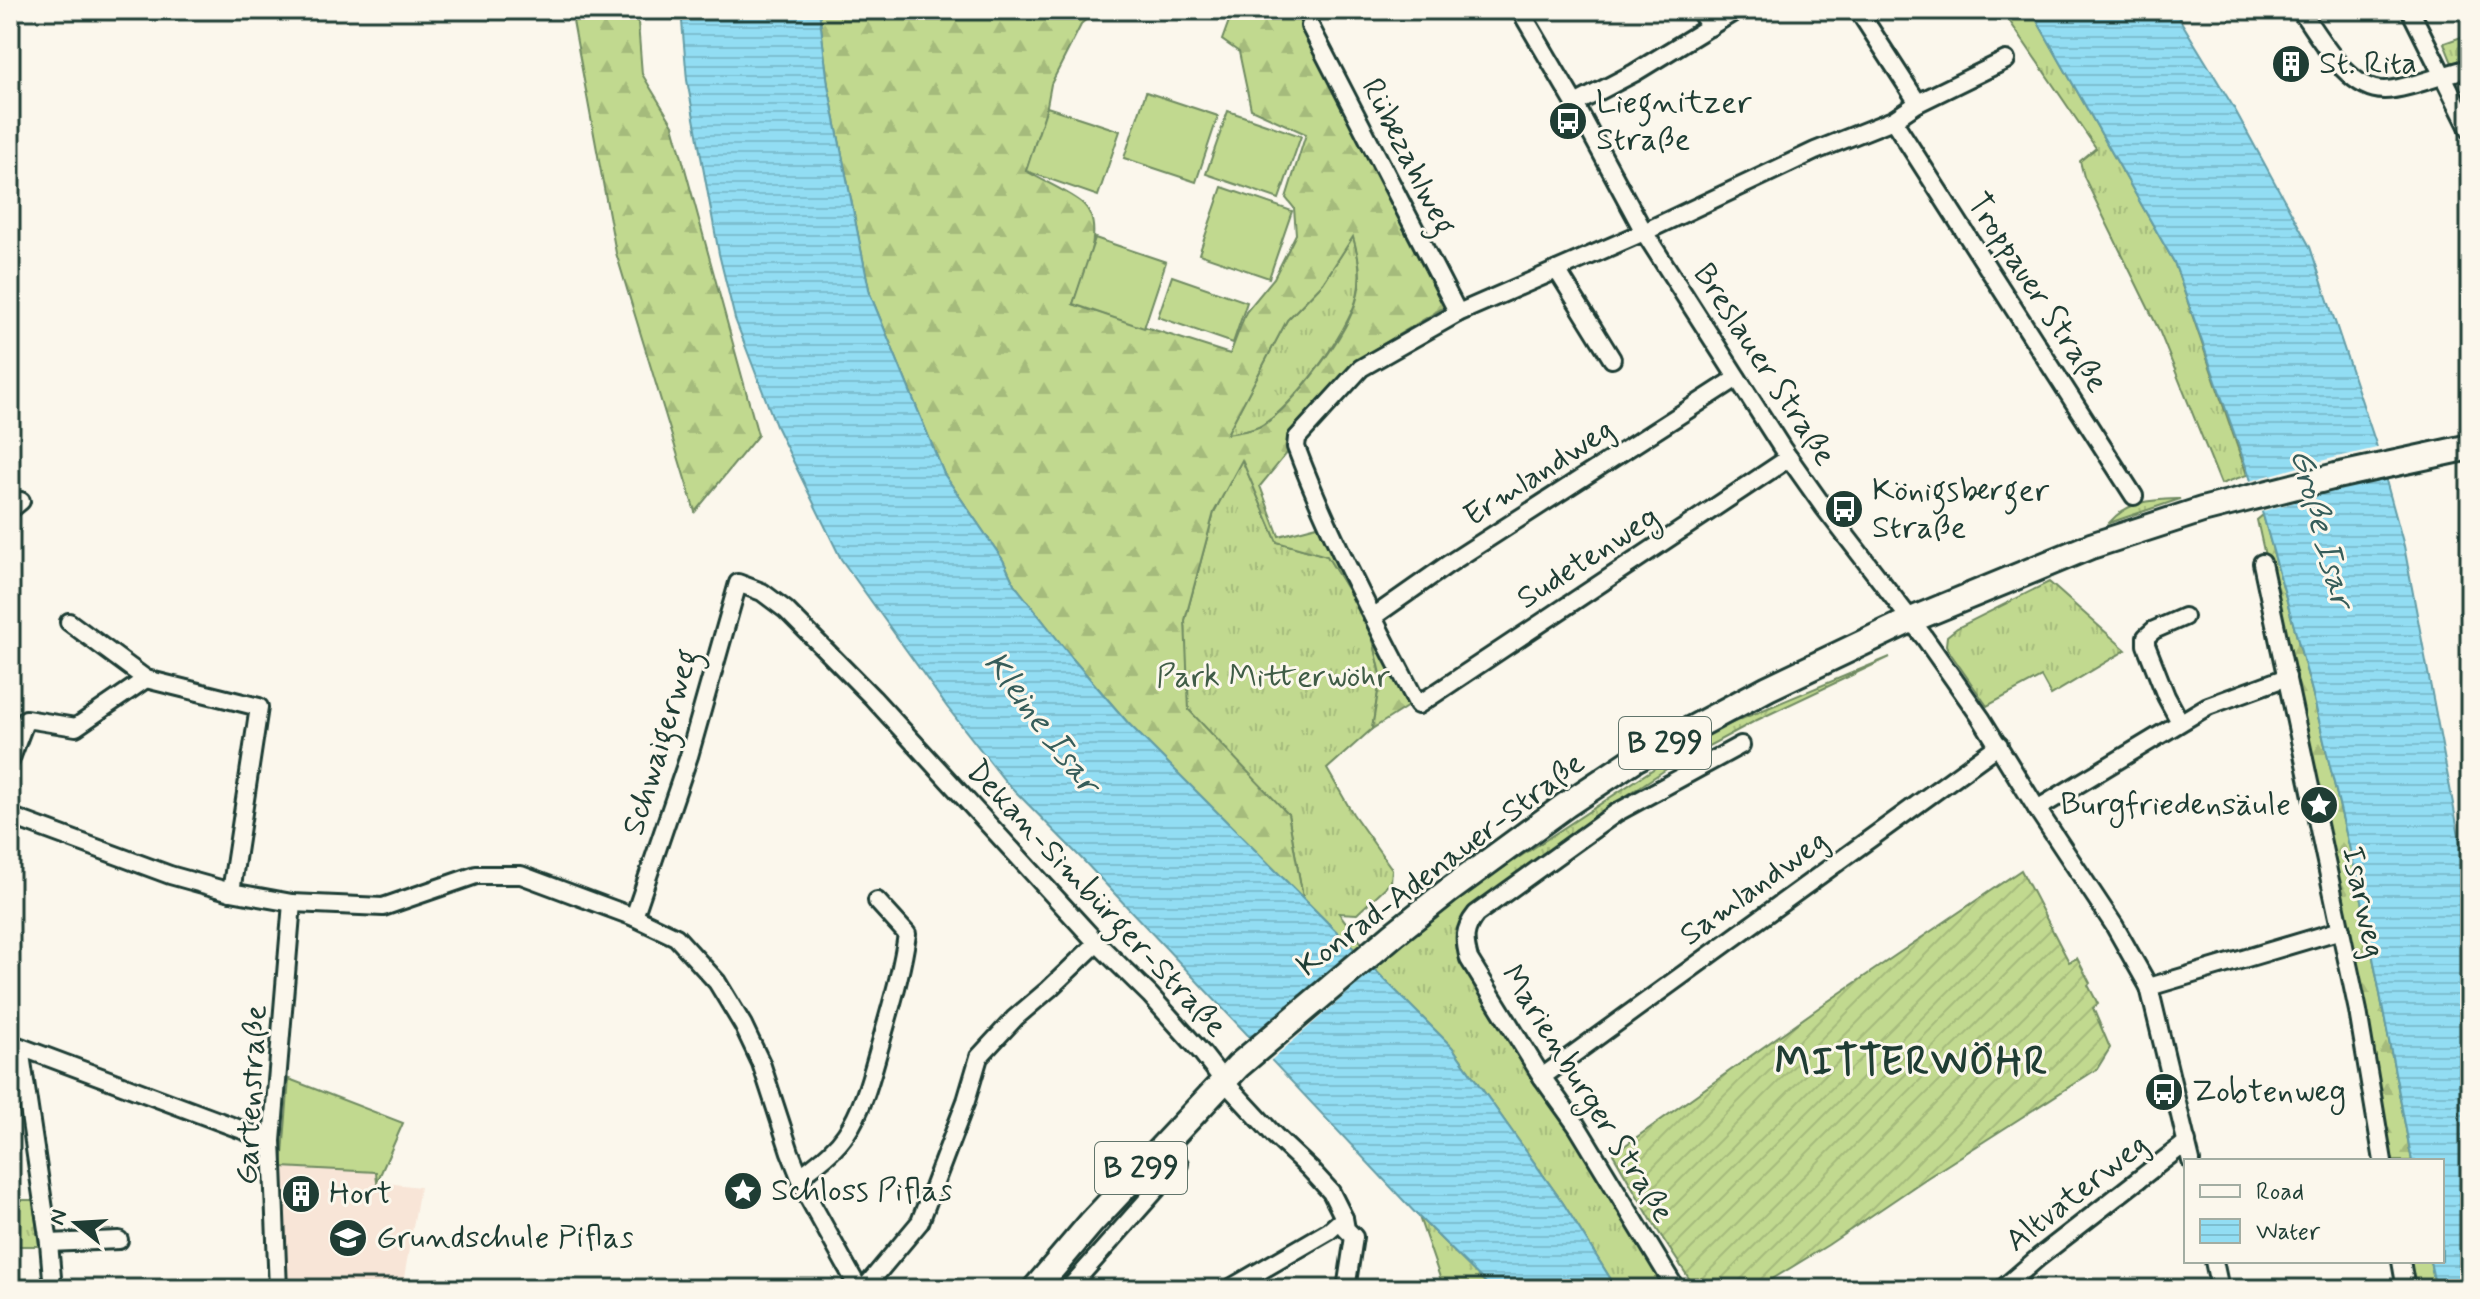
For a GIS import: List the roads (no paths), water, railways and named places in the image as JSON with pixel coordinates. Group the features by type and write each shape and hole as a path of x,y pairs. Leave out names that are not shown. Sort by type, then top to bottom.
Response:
{"main road":[{"name":"Konrad-Adenauer-Straße","path":"1035,1289 1091,1223 1228,1076 1447,892 1635,759 1768,688 1911,620 2091,546 2190,514 2409,458 2470,447"}],"street":[{"name":"Breslauer Straße","path":"1520,10 1644,232 1737,378 1789,458 1935,652 1999,745 2037,809 2114,925 2149,987 2191,1159"},
{"path":"1699,10 1710,27"},
{"path":"1575,104 1634,73 1737,10"},
{"path":"1858,10 1918,103"},
{"path":"2300,10 2346,74 2361,85 2385,90 2470,68"},
{"path":"2410,10 2470,130"},
{"name":"Rübezahlweg","path":"1310,26 1458,313"},
{"path":"1373,617 1296,447 1297,438 1361,368 1458,313 1644,232 1815,151 1893,120 1918,103 2006,60"},
{"name":"Troppauer Straße","path":"1893,120 2134,496"},
{"path":"1557,270 1612,359"},
{"name":"Ermlandweg","path":"1373,617 1447,565 1737,378"},
{"name":"Sudetenweg","path":"1373,617 1418,705 1789,458"},
{"name":"Isarweg","path":"2262,563 2358,1011 2383,1159"},
{"name":"Schwaigerweg","path":"634,917 689,756 738,583"},
{"name":"Dekan-Simbürger-Straße","path":"738,583 762,592 797,621 873,698 1097,943 1228,1076 1331,1192 1346,1229 1354,1237 1346,1289"},
{"path":"2180,722 2166,696 2146,645 2146,637 2154,630 2184,617"},
{"path":"69,622 146,679 259,707 231,892"},
{"path":"2037,809 2208,706 2287,677"},
{"path":"10,761 26,719 76,727 146,679"},
{"name":"Marienburger Straße","path":"1676,1289 1577,1126 1542,1077 1469,959 1464,943 1467,925 1476,914 1616,813 1741,745"},
{"name":"Samlandweg","path":"1542,1077 1999,745"},
{"path":"10,816 116,856 231,892 292,903 383,907 476,875 521,875 634,917 676,937 717,982 733,1006 761,1063 808,1197 862,1289 920,1222 966,1101 979,1057 1015,1018 1097,943"},
{"path":"801,1176 834,1150 848,1133 873,1069 903,967 907,934 877,901"},
{"name":"Gartenstraße","path":"278,1289 272,1141 292,903"},
{"path":"2149,987 2341,930"},
{"path":"15,1045 272,1141"},
{"path":"15,1045 49,1243 53,1289"},
{"name":"Altvaterweg","path":"2002,1289 2187,1142"},
{"path":"1070,1289 1179,1164"},
{"path":"1229,1289 1329,1231 1344,1218"},
{"path":"49,1243 119,1240"},
{"path":"2214,1263 2220,1289"},
{"path":"2401,1263 2406,1289"}],"water":[{"name":"Kleine Isar","path":"681,10 819,10 828,85 870,294 944,474 1003,560 1014,584 1128,723 1452,1047 1563,1203 1617,1289 1492,1289 1419,1217 1005,781 947,707 841,559 776,426 735,319 719,254 687,80"},
{"name":"Große Isar","path":"2031,10 2174,10 2234,108 2310,247 2376,444 2404,546 2470,893 2470,1289 2436,1289 2430,1263 2444,1263 2444,1159 2412,1159 2362,900 2312,691 2263,515 2174,262"}],"place":[{"name":"St. Rita","path":"2291,64"},
{"name":"Liegnitzer Straße","path":"1568,121"},
{"name":"Königsberger Straße","path":"1844,509"},
{"name":"Burgfriedensäule","path":"2319,805"},
{"name":"Zobtenweg","path":"2164,1092"},
{"name":"Schloss Piflas","path":"743,1191"},
{"name":"Hort","path":"301,1194"},
{"name":"Grundschule Piflas","path":"348,1238"}],"district":[{"name":"MITTERWÖHR","path":"1912,1063"}],"park label":[{"name":"Park Mitterwöhr","path":"1273,677"}]}
